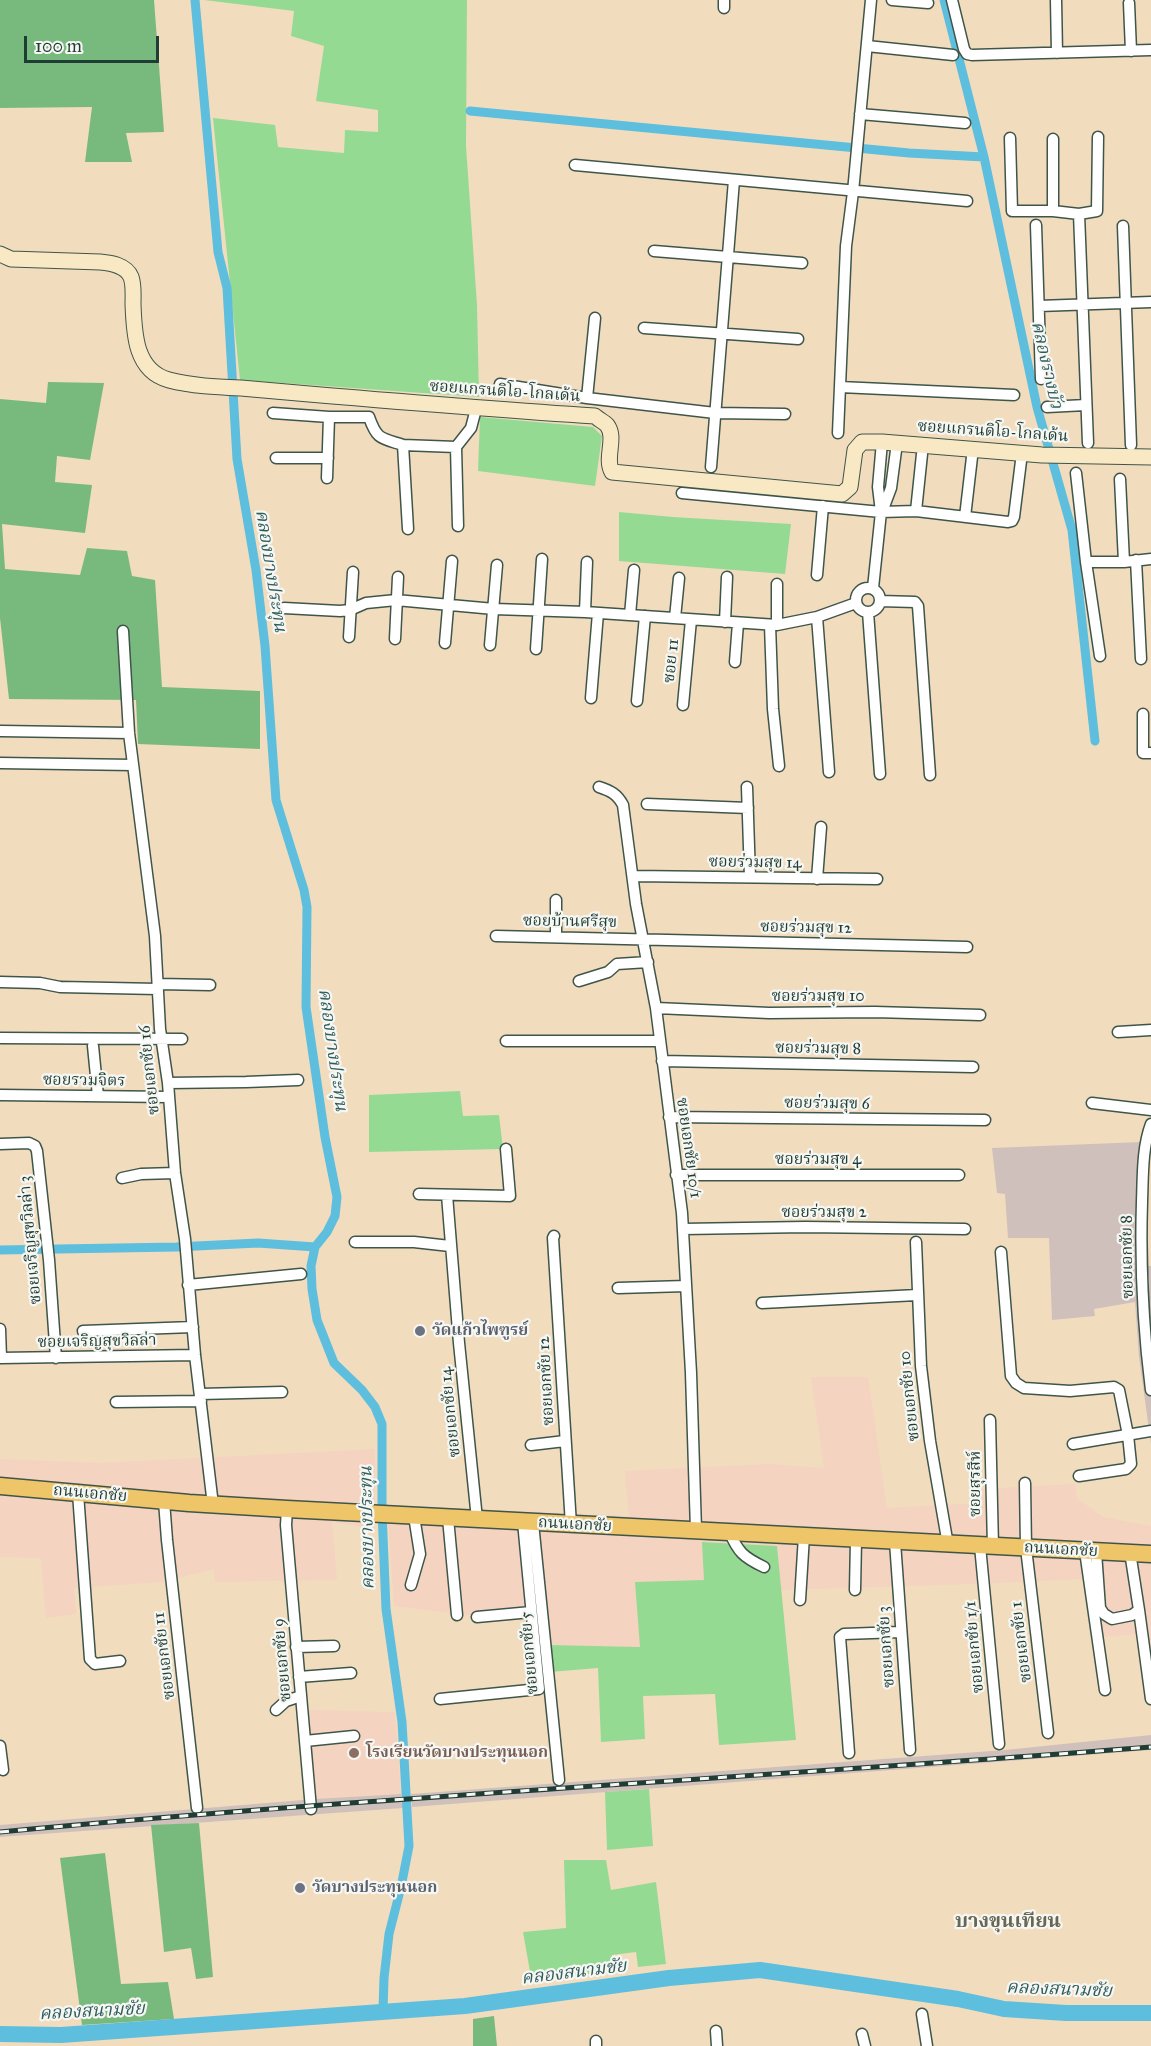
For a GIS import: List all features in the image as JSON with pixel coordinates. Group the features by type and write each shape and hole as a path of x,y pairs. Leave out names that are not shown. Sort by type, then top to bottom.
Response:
{"main road":[{"name":"ถนนเอกชัย","path":"0,1486 213,1505 1151,1554"}],"street":[{"path":"838,432 846,246 871,0"},
{"path":"892,0 928,3"},
{"path":"952,0 967,54 1151,50"},
{"path":"1056,0 1058,53"},
{"path":"1129,3 1131,51"},
{"path":"867,46 953,55"},
{"path":"860,114 965,123"},
{"path":"1010,138 1012,211 1053,211 1079,214 1096,211 1098,137"},
{"path":"1053,139 1053,211"},
{"path":"575,165 967,201"},
{"path":"711,467 734,180"},
{"path":"1079,214 1088,443"},
{"path":"1036,225 1041,379"},
{"path":"1123,226 1131,445"},
{"path":"654,251 802,263"},
{"name":"ซอยแกรนดิโอ-โกลเด้น","path":"0,254 11,259 114,264 125,270 131,276 137,348 149,369 157,376 168,380 213,387 476,409 595,416 607,426 611,435 608,458 612,472 842,494 850,487 856,447 862,442 1042,455 1151,457"},
{"path":"1039,306 1151,302"},
{"path":"587,398 596,318"},
{"path":"644,328 798,339"},
{"path":"500,384 587,398 715,414 785,414"},
{"path":"840,387 1014,395"},
{"path":"1047,407 1086,405"},
{"path":"458,526 456,447 471,428 476,409"},
{"path":"273,412 329,417 369,417 375,433 382,438 403,445 456,447"},
{"path":"327,478 329,417"},
{"path":"873,588 881,512 891,488 889,443"},
{"path":"403,445 408,529"},
{"path":"916,511 922,454"},
{"path":"965,517 972,457"},
{"path":"276,458 328,458"},
{"path":"682,493 881,512 916,511 1008,522 1012,521 1021,461"},
{"path":"1076,473 1100,656"},
{"path":"1120,478 1124,562"},
{"path":"817,575 823,506"},
{"path":"536,649 542,559"},
{"path":"1086,562 1151,559"},
{"path":"1136,560 1141,659"},
{"path":"445,643 452,561"},
{"path":"585,612 587,562"},
{"path":"490,645 497,565"},
{"path":"630,615 634,570"},
{"path":"349,637 353,572"},
{"path":"395,639 398,577"},
{"path":"725,622 727,577"},
{"path":"675,618 679,578"},
{"path":"777,584 773,625 773,709 779,766"},
{"path":"867,587 873,588 880,601 878,607 868,612 862,611 855,597 860,590 867,587"},
{"path":"284,608 340,611 350,610 366,603 396,600 494,609 585,612 773,625 817,617 856,603"},
{"path":"880,601 915,602 918,606 930,775"},
{"path":"868,612 880,774"},
{"path":"591,698 598,613"},
{"path":"637,701 645,616"},
{"path":"817,617 829,772"},
{"name":"ซอย 11","path":"683,705 691,620"},
{"path":"735,662 738,623"},
{"name":"ซอยเอกชัย 16","path":"123,631 129,733 155,936 175,1173 185,1239 195,1355 213,1505"},
{"path":"1143,714 1143,753 1151,753"},
{"path":"1,731 129,733"},
{"path":"0,763 133,765"},
{"name":"ซอยเอกชัย 10/1","path":"599,787 616,795 623,805 656,1008 683,1229 696,1530"},
{"path":"747,787 750,877"},
{"path":"647,804 748,808"},
{"path":"817,879 821,827"},
{"name":"ซอยร่วมสุข 14","path":"633,876 877,879"},
{"path":"556,900 556,937"},
{"name":"ซอยบ้านศรีสุข","path":"496,936 644,938"},
{"name":"ซอยร่วมสุข 12","path":"644,938 967,946"},
{"path":"579,981 608,972 617,963 648,962"},
{"path":"0,982 40,983 60,987 210,985"},
{"name":"ซอยร่วมสุข 10","path":"656,1008 769,1013 875,1012 980,1015"},
{"path":"1118,1032 1151,1030"},
{"path":"0,1038 182,1039"},
{"path":"506,1041 659,1041"},
{"path":"93,1046 98,1096"},
{"name":"ซอยร่วมสุข 8","path":"662,1061 974,1067"},
{"path":"168,1083 298,1080"},
{"name":"ซอยรวมจิตร","path":"0,1095 169,1097"},
{"path":"1092,1103 1151,1110"},
{"name":"ซอยร่วมสุข 6","path":"669,1117 985,1120"},
{"name":"ซอยเอกชัย 8","path":"1151,1124 1149,1147 1143,1171 1140,1264 1151,1390"},
{"name":"ซอยเจริญสุขวิลล่า 3","path":"5,1144 29,1143 38,1151 56,1358"},
{"path":"418,1194 510,1196 506,1149"},
{"path":"122,1178 141,1174 175,1173"},
{"name":"ซอยร่วมสุข 4","path":"676,1174 959,1175"},
{"name":"ซอยเอกชัย 14","path":"447,1195 477,1519"},
{"name":"ซอยร่วมสุข 2","path":"683,1229 805,1227 965,1229"},
{"name":"ซอยเอกชัย 12","path":"554,1236 571,1525"},
{"path":"355,1242 414,1242 450,1246"},
{"name":"ซอยเอกชัย 10","path":"915,1242 921,1365 930,1441 948,1545"},
{"path":"1001,1252 1011,1376 1016,1383 1024,1388 1070,1391 1101,1387 1117,1388 1128,1435 1131,1464 1126,1469 1079,1476"},
{"path":"188,1285 301,1274"},
{"path":"618,1288 686,1286"},
{"path":"762,1303 917,1295"},
{"path":"83,1331 193,1327"},
{"path":"0,1329 1,1358"},
{"name":"ซอยเจริญสุขวิลล่า","path":"1,1358 195,1355"},
{"path":"116,1402 282,1392"},
{"name":"ซอยสุรสีห์","path":"987,1547 990,1420"},
{"path":"1073,1444 1151,1431"},
{"path":"531,1445 565,1440"},
{"name":"ซอยเอกชัย 1","path":"1025,1484 1026,1548 1048,1733"},
{"path":"78,1493 90,1659 95,1664 120,1661"},
{"name":"ซอยเอกชัย 11","path":"164,1501 166,1540 197,1808"},
{"name":"ซอยเอกชัย 9","path":"287,1509 296,1647 311,1809"},
{"path":"407,1515 420,1554 411,1585"},
{"path":"448,1518 457,1615"},
{"path":"440,1699 539,1689 531,1612 528,1522"},
{"name":"ซอยเอกชัย 5","path":"528,1522 559,1780"},
{"path":"729,1532 737,1550 746,1558 764,1567"},
{"path":"800,1600 804,1536"},
{"path":"855,1590 856,1540"},
{"name":"ซอยเอกชัย 3","path":"895,1542 910,1750"},
{"name":"ซอยเอกชัย 1/1","path":"987,1547 999,1744"},
{"path":"1091,1551 1100,1608 1104,1614 1112,1619 1132,1615 1139,1610"},
{"path":"1091,1551 1105,1690"},
{"path":"1130,1552 1151,1699"},
{"path":"477,1617 531,1612"},
{"path":"849,1753 840,1637 844,1634 900,1632"},
{"path":"296,1647 334,1646"},
{"path":"299,1677 351,1673"},
{"path":"276,1710 286,1701 301,1696"},
{"path":"305,1741 354,1736"},
{"path":"0,1746 3,1770"},
{"path":"922,2014 927,2046"},
{"path":"716,2031 717,2046"},
{"path":"862,2034 865,2046"}],"shaded area":[{"path":"1141,1142 1135,1266 1151,1266 1151,1444 1139,1357 1135,1302 1094,1309 1095,1316 1052,1320 1049,1238 1008,1238 1005,1194 997,1193 992,1148"},
{"path":"811,1377 868,1377 887,1508 982,1503 981,1489 1075,1484 1077,1498 1103,1517 1151,1526 1151,1656 1148,1633 1090,1638 1083,1579 781,1590 777,1546 703,1542 704,1580 640,1647 549,1645 545,1613 468,1615 394,1606 387,1505 629,1516 625,1471 769,1464 824,1468"},
{"path":"375,1449 375,1529 332,1522 337,1580 215,1582 214,1569 163,1582 74,1588 76,1614 46,1618 41,1558 0,1557 0,1459 101,1463"},
{"name":"โรงเรียนวัดบางประทุนนอก","path":"307,1710 395,1712 401,1794 315,1799"},
{"path":"1151,1735 1151,1750 412,1807 411,1794 1005,1750"},
{"path":"401,1794 403,1808 0,1837 0,1825"}],"green space":[{"path":"0,0 154,0 164,132 126,133 132,162 85,162 92,107 0,108"},
{"path":"204,0 467,0 466,146 477,305 479,397 240,380 213,118 275,125 278,147 344,153 345,130 378,132 378,110 316,101 324,46 291,36 294,11"},
{"path":"48,382 104,383 90,460 57,456 55,482 92,485 85,533 2,524 5,569 80,575 87,548 127,551 132,576 155,580 162,687 260,691 260,749 138,744 136,700 9,699 0,618 0,399 46,403"},
{"path":"480,417 593,427 602,436 595,486 478,471"},
{"path":"619,512 791,524 785,574 619,561"},
{"path":"460,1091 463,1116 499,1115 503,1149 369,1152 369,1095"},
{"path":"702,1542 777,1546 796,1740 719,1745 715,1694 643,1696 645,1739 601,1742 598,1668 550,1672 549,1645 640,1647 635,1582 704,1580"},
{"path":"649,1789 653,1846 607,1850 605,1792"},
{"path":"199,1823 213,1977 196,1979 191,1948 164,1952 151,1825"},
{"path":"105,1853 121,1984 168,1982 174,2019 82,2025 60,1858"},
{"path":"564,1860 606,1860 611,1890 656,1882 666,1964 638,1967 636,1952 612,1955 613,1970 532,1983 523,1932 566,1928"},
{"path":"494,2016 497,2046 473,2046 473,2019"}],"waterway":[{"name":"คลองบางประทุน","path":"195,0 218,252 227,288 237,459 256,570 265,646 276,800 304,890 307,907 306,1007 325,1137 337,1197 335,1216 327,1232 315,1247 311,1266 312,1289 317,1320 334,1363 362,1390 375,1407 382,1424 382,1511 386,1609 402,1722 409,1846 389,1934 383,2010"},
{"name":"คลองรางบัว","path":"944,0 984,157 1037,407 1072,530 1095,741"},
{"path":"470,111 909,153 984,157"},
{"path":"0,1250 258,1243 315,1247"},
{"name":"คลองสนามชัย","path":"0,2034 61,2035 465,2006 669,1978 760,1970 958,1999 1004,2009 1066,2013 1151,2013"}],"railway":[{"path":"0,1832 431,1797 1151,1747"}],"place":[{"name":"วัดแก้วไพฑูรย์","path":"420,1331"},
{"name":"โรงเรียนวัดบางประทุนนอก","path":"354,1753"},
{"name":"วัดบางประทุนนอก","path":"300,1888"}],"district":[{"name":"บางขุนเทียน","path":"1008,1922"}]}
